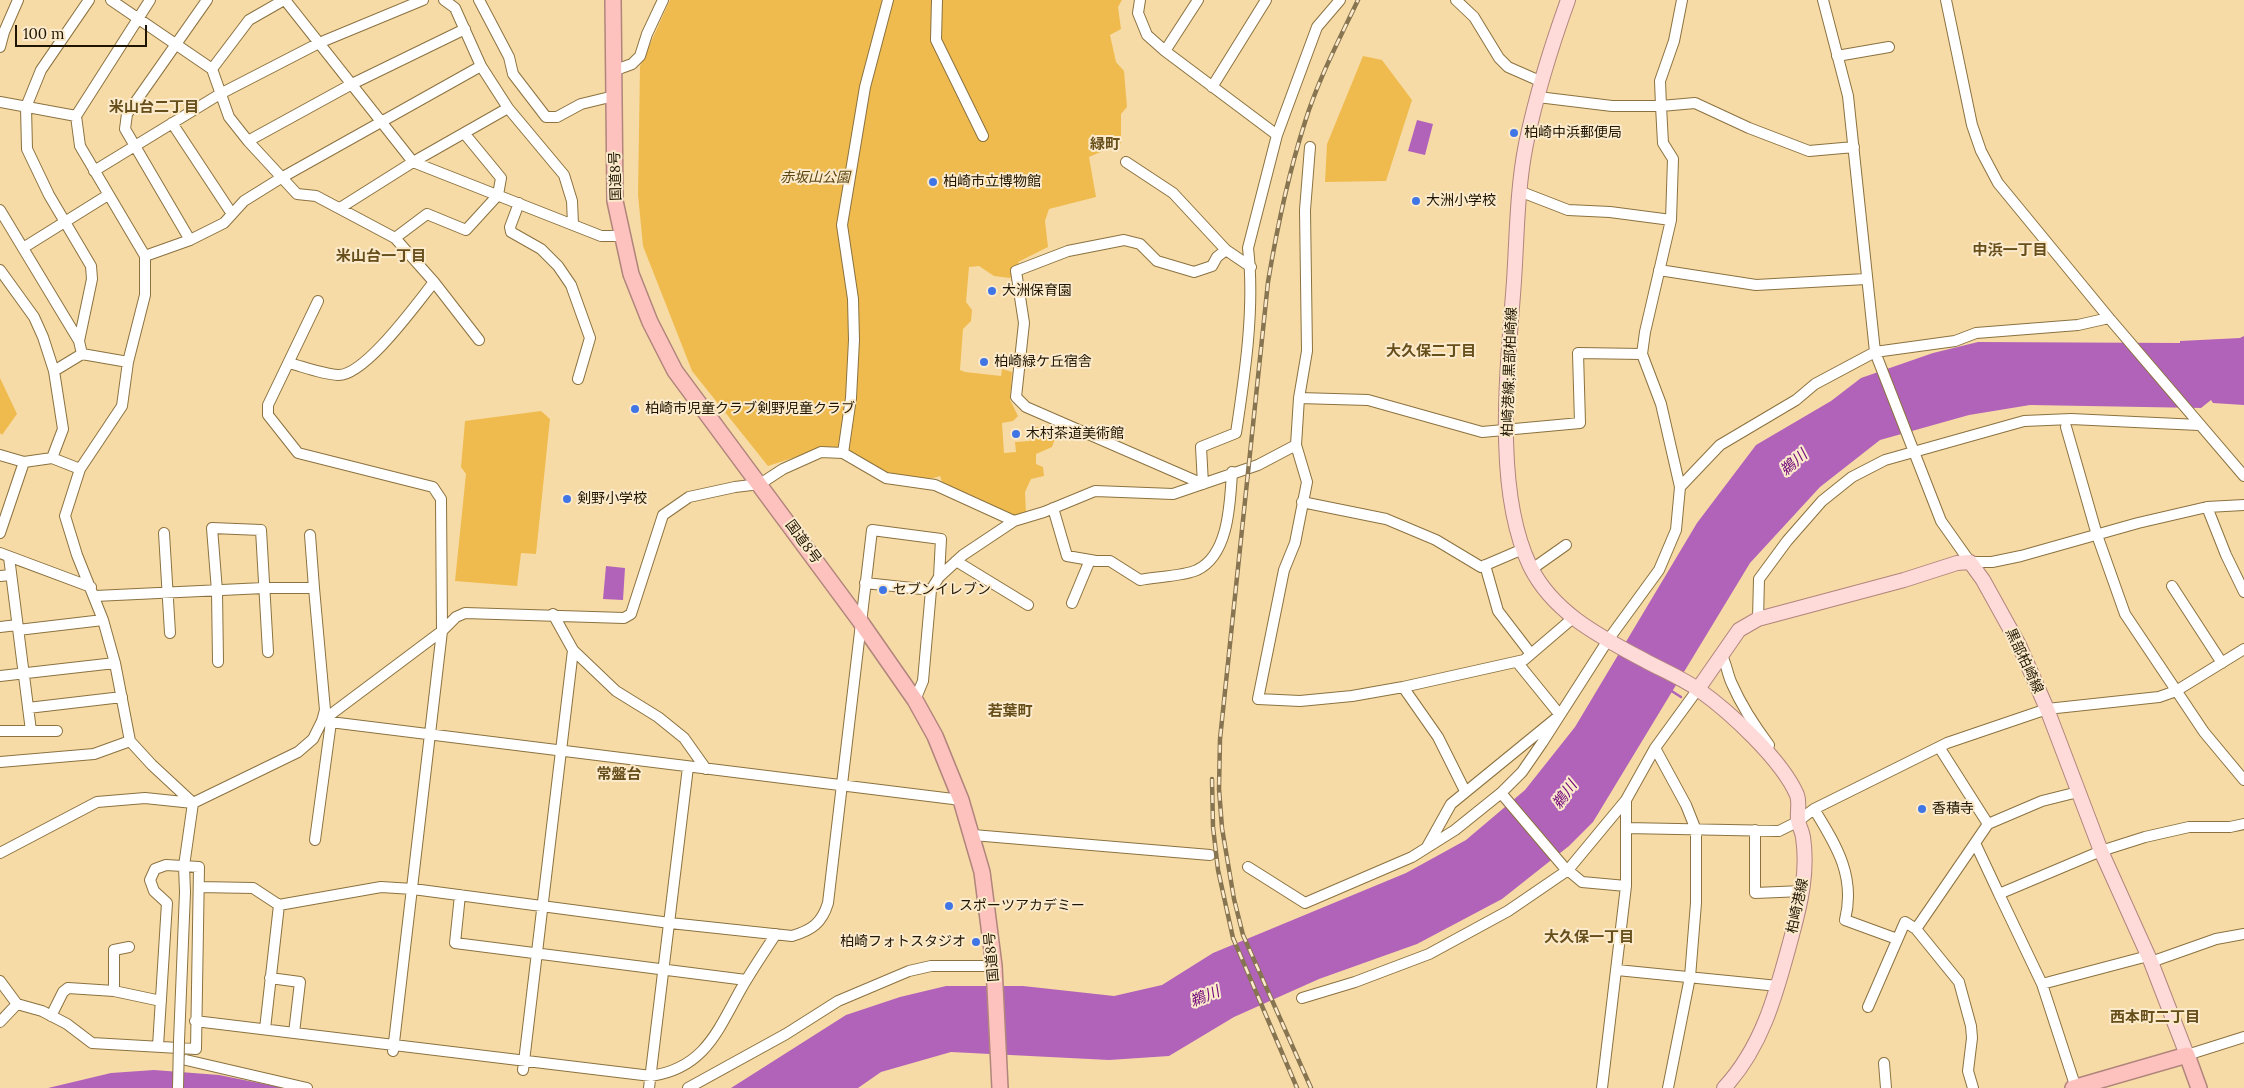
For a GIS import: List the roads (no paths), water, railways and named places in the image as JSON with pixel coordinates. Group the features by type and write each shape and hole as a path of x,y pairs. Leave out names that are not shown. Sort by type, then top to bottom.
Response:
{"highway":[{"name":"国道8号","path":"613,0 616,201 631,274 650,322 675,371 860,621 915,700 935,736 962,800 982,872 994,967 1000,1086"},
{"path":"2075,1088 2187,1055 2198,1088"}],"main road":[{"name":"柏崎港線;黒部柏崎線","path":"1568,0 1538,97 1526,146 1519,191 1508,358 1507,431 1510,500 1515,524 1532,569 1556,601 1573,618 1611,642 1693,686"},
{"path":"1693,686 1739,630 1758,619 1896,583 1957,563 1970,562"},
{"name":"黒部柏崎線","path":"1970,562 1983,580 2019,645 2047,709 2101,851 2150,959 2187,1055"},
{"name":"柏崎港線","path":"1693,686 1740,725 1785,775 1799,798 1797,822 1803,833 1805,860 1803,891 1778,986 1768,1018 1756,1045 1746,1062 1724,1088"}],"street":[{"path":"79,341 92,279 90,266 49,195 27,149 26,108 41,70 88,0"},
{"path":"111,0 212,69 229,117 281,178 297,194 316,196 394,238 434,282 479,340"},
{"path":"150,0 76,116 80,146 145,256 144,295 128,362 122,406 80,470 65,516 77,555 103,620 115,663 130,741 152,765 193,803"},
{"path":"190,240 133,146 125,129 127,114 207,0"},
{"path":"212,69 250,20 284,0 413,162 601,236 622,236"},
{"path":"94,171 220,94 319,43 423,0"},
{"path":"444,0 455,8 481,66 508,108 564,175 572,201 573,224"},
{"path":"479,0 509,57 513,74 546,117 556,117 581,104 614,96"},
{"path":"613,71 632,64 640,56 647,34 663,0"},
{"path":"843,453 851,398 854,340 853,299 842,225 865,87 888,0"},
{"path":"937,0 936,40 983,136"},
{"path":"1140,0 1138,13 1148,35 1165,51 1277,134"},
{"path":"1165,51 1198,0"},
{"path":"1212,87 1266,0"},
{"path":"1204,484 1201,447 1236,433 1246,368 1251,267 1248,248 1277,134 1317,27 1340,0"},
{"path":"1456,0 1474,17 1499,58 1508,67 1542,82"},
{"path":"1248,867 1304,903 1412,857 1455,830 1502,795 1522,772 1659,570 1676,530 1680,487 1661,404 1642,354 1671,220 1673,159 1663,143 1660,81 1674,41 1682,0"},
{"path":"1823,0 1848,96 1875,352 1941,521 1970,562 2001,560 2138,523 2207,508 2244,505"},
{"path":"1946,0 1972,125 1988,164 2013,203 2197,423 2244,476"},
{"path":"0,47 16,1"},
{"path":"248,141 352,84 464,29"},
{"path":"1837,56 1889,47"},
{"path":"145,256 190,240 224,223 244,201 281,178 382,124 481,66"},
{"path":"1538,97 1612,106 1661,106 1695,102 1749,128 1809,150 1854,147"},
{"path":"0,102 76,116"},
{"path":"340,208 413,162 508,108"},
{"path":"172,122 232,214"},
{"path":"394,238 427,214 466,230 498,194 501,178 464,133"},
{"path":"1310,147 1305,210 1307,351 1298,398 1296,445 1307,482 1296,543 1284,570 1258,699 1300,701 1403,687 1518,662 1531,654 1573,618"},
{"path":"1126,162 1173,193 1226,250 1251,267"},
{"path":"1519,191 1568,210 1610,212 1671,220"},
{"path":"23,248 108,195"},
{"path":"519,203 510,227 511,232 541,249 558,266 571,284 590,338 578,379"},
{"path":"0,210 79,341 82,354"},
{"path":"1204,484 1026,407 1016,397 1024,323 1016,271 1068,251 1124,240 1140,244 1157,261 1194,272 1212,266 1217,257 1226,250"},
{"path":"0,270 34,317 54,371 63,429 52,458"},
{"path":"1659,270 1756,285 1866,279"},
{"path":"289,363 339,375 353,372 396,331 434,282"},
{"path":"318,301 268,406 268,415 298,453 433,487 440,499 442,631 394,1048"},
{"path":"1680,487 1720,445 1796,400 1815,384 1875,352 1955,341 1976,333 2078,325 2109,318"},
{"path":"1298,398 1368,400 1482,432 1580,423 1578,353 1642,354"},
{"path":"54,371 82,354 128,362"},
{"path":"1758,619 1759,579 1787,541 1822,500 1852,477 1885,460 1914,450 2024,421 2072,419 2197,423"},
{"path":"2066,427 2097,535 2125,614 2204,732 2244,780"},
{"path":"915,700 923,681 931,590 940,577 956,561 1014,521 1095,491 1173,494 1232,472 1258,465 1296,445"},
{"path":"0,853 97,802 145,798 193,803 298,752 314,739 326,722 442,631 456,617 465,613 553,614 624,618 631,614 663,516 689,497 735,487 760,484 783,469 821,452 843,453 886,478 935,485 1014,521"},
{"path":"0,455 24,462 52,458 80,470"},
{"path":"0,534 24,462"},
{"path":"1053,508 1067,556 1090,560 1110,560 1140,580 1197,570 1215,557 1230,512 1232,472"},
{"path":"1302,502 1386,519 1436,540 1481,567 1523,549"},
{"path":"2207,508 2226,555 2244,592"},
{"path":"218,662 212,528 261,530 268,652"},
{"path":"199,887 253,888 279,905 382,888 413,889 670,923 792,936 809,931 824,917 828,903 872,530 941,539 940,577"},
{"path":"164,533 170,633"},
{"path":"310,535 326,722 315,840"},
{"path":"1532,569 1566,545"},
{"path":"5,555 93,592 168,593 264,588 314,588"},
{"path":"5,555 11,575 31,731"},
{"path":"1072,603 1090,560"},
{"path":"956,561 1028,605"},
{"path":"1485,565 1498,611 1531,654"},
{"path":"0,576 11,575"},
{"path":"865,583 931,590"},
{"path":"2172,586 2222,663"},
{"path":"553,614 573,650 616,690 658,717 684,738 706,769"},
{"path":"0,627 18,628 103,620"},
{"path":"1626,828 1779,831 1797,822 1814,809 1938,748 2047,709 2159,698 2176,691 2244,649"},
{"path":"523,1065 544,906 560,751 573,650"},
{"path":"1721,654 1726,662 1730,681 1748,717 1769,745 1765,751"},
{"path":"1518,662 1560,715"},
{"path":"0,676 115,663"},
{"path":"1302,998 1355,982 1429,954 1501,915 1565,868 1626,800 1693,686"},
{"path":"1403,687 1438,737 1465,791"},
{"path":"28,708 122,697"},
{"path":"1426,848 1451,804 1560,715"},
{"path":"326,722 962,800"},
{"path":"0,731 57,731"},
{"path":"0,762 94,754 130,741"},
{"path":"1655,748 1686,805 1696,830 1696,903 1690,977 1668,1088"},
{"path":"1938,748 1988,824"},
{"path":"649,1088 688,767"},
{"path":"1916,930 1976,845 1988,824 2042,801 2078,792"},
{"path":"1502,795 1565,868 1582,882 1626,886"},
{"path":"1602,1088 1626,886 1626,800"},
{"path":"178,1088 185,892 184,866 193,803"},
{"path":"1814,809 1832,839 1845,868 1849,883 1849,905 1845,920 1897,939"},
{"path":"1999,894 2101,851 2145,837 2189,828 2244,826"},
{"path":"1755,830 1755,893 1803,891"},
{"path":"973,835 1210,855"},
{"path":"1976,845 2042,984 2075,1088"},
{"path":"0,981 17,1004 67,1024 92,1043 196,1050 199,867 166,865 156,869 150,880 154,891 167,903 158,1046"},
{"path":"460,896 454,943 746,980"},
{"path":"264,1030 279,905"},
{"path":"1868,1007 1905,922 1916,930 1960,982 1971,1026 1972,1038 1968,1072 1972,1088"},
{"path":"195,1021 523,1065 651,1076 668,1074 682,1068 699,1056 710,1044 746,980 776,934"},
{"path":"2042,984 2150,959 2216,939 2244,934"},
{"path":"114,991 114,950 129,947"},
{"path":"688,1088 786,1034 838,1001 910,972 931,966 994,967"},
{"path":"1617,970 1778,986"},
{"path":"270,978 300,982 294,1033"},
{"path":"51,1016 68,988 114,991 161,1001"},
{"path":"0,1022 17,1004"},
{"path":"2187,1055 2244,1037"},
{"path":"186,1060 307,1088"},
{"path":"1884,1063 1886,1088"}],"water":[{"path":"1417,120 1433,124 1425,155 1408,151"},
{"name":"鵜川","path":"2244,336 2244,405 2213,403 2211,400 2201,408 2030,405 1969,415 1880,440 1820,487 1750,563 1593,822 1569,846 1502,899 1417,944 1319,979 1234,1017 1169,1056 1109,1060 951,1052 881,1072 858,1088 731,1088 846,1015 900,997 946,986 1023,986 1114,996 1162,985 1213,953 1406,873 1466,840 1525,790 1575,727 1697,523 1756,445 1831,401 1861,378 1933,353 1978,342 2180,343 2180,341 2240,338"},
{"path":"606,566 625,568 623,600 603,599"},
{"path":"154,1070 219,1075 284,1088 48,1088 111,1073"}],"waterway":[{"path":"1670,690 1681,697"}],"railway":[{"path":"1311,1088 1243,935 1234,899 1222,828 1219,789 1220,739 1268,282 1275,242 1293,162 1310,106 1329,60 1358,0"},
{"path":"1212,779 1213,827 1218,870 1233,938 1297,1088"}],"place":[{"name":"柏崎中浜郵便局","path":"1514,133"},
{"name":"柏崎市立博物館","path":"933,182"},
{"name":"大洲小学校","path":"1416,201"},
{"name":"大洲保育園","path":"992,291"},
{"name":"柏崎緑ケ丘宿舎","path":"984,362"},
{"name":"柏崎市児童クラブ剣野児童クラブ","path":"635,409"},
{"name":"木村茶道美術館","path":"1016,434"},
{"name":"剣野小学校","path":"567,499"},
{"name":"セブンイレブン","path":"883,590"},
{"name":"香積寺","path":"1922,809"},
{"name":"スポーツアカデミー","path":"949,906"},
{"name":"柏崎フォトスタジオ","path":"976,942"}],"district":[{"name":"米山台二丁目","path":"154,108"},
{"name":"緑町","path":"1105,145"},
{"name":"中浜一丁目","path":"2010,251"},
{"name":"米山台一丁目","path":"381,257"},
{"name":"大久保二丁目","path":"1431,352"},
{"name":"若葉町","path":"1010,712"},
{"name":"常盤台","path":"619,775"},
{"name":"大久保一丁目","path":"1589,938"},
{"name":"西本町二丁目","path":"2155,1018"}],"park label":[{"name":"赤坂山公園","path":"815,178"}]}
